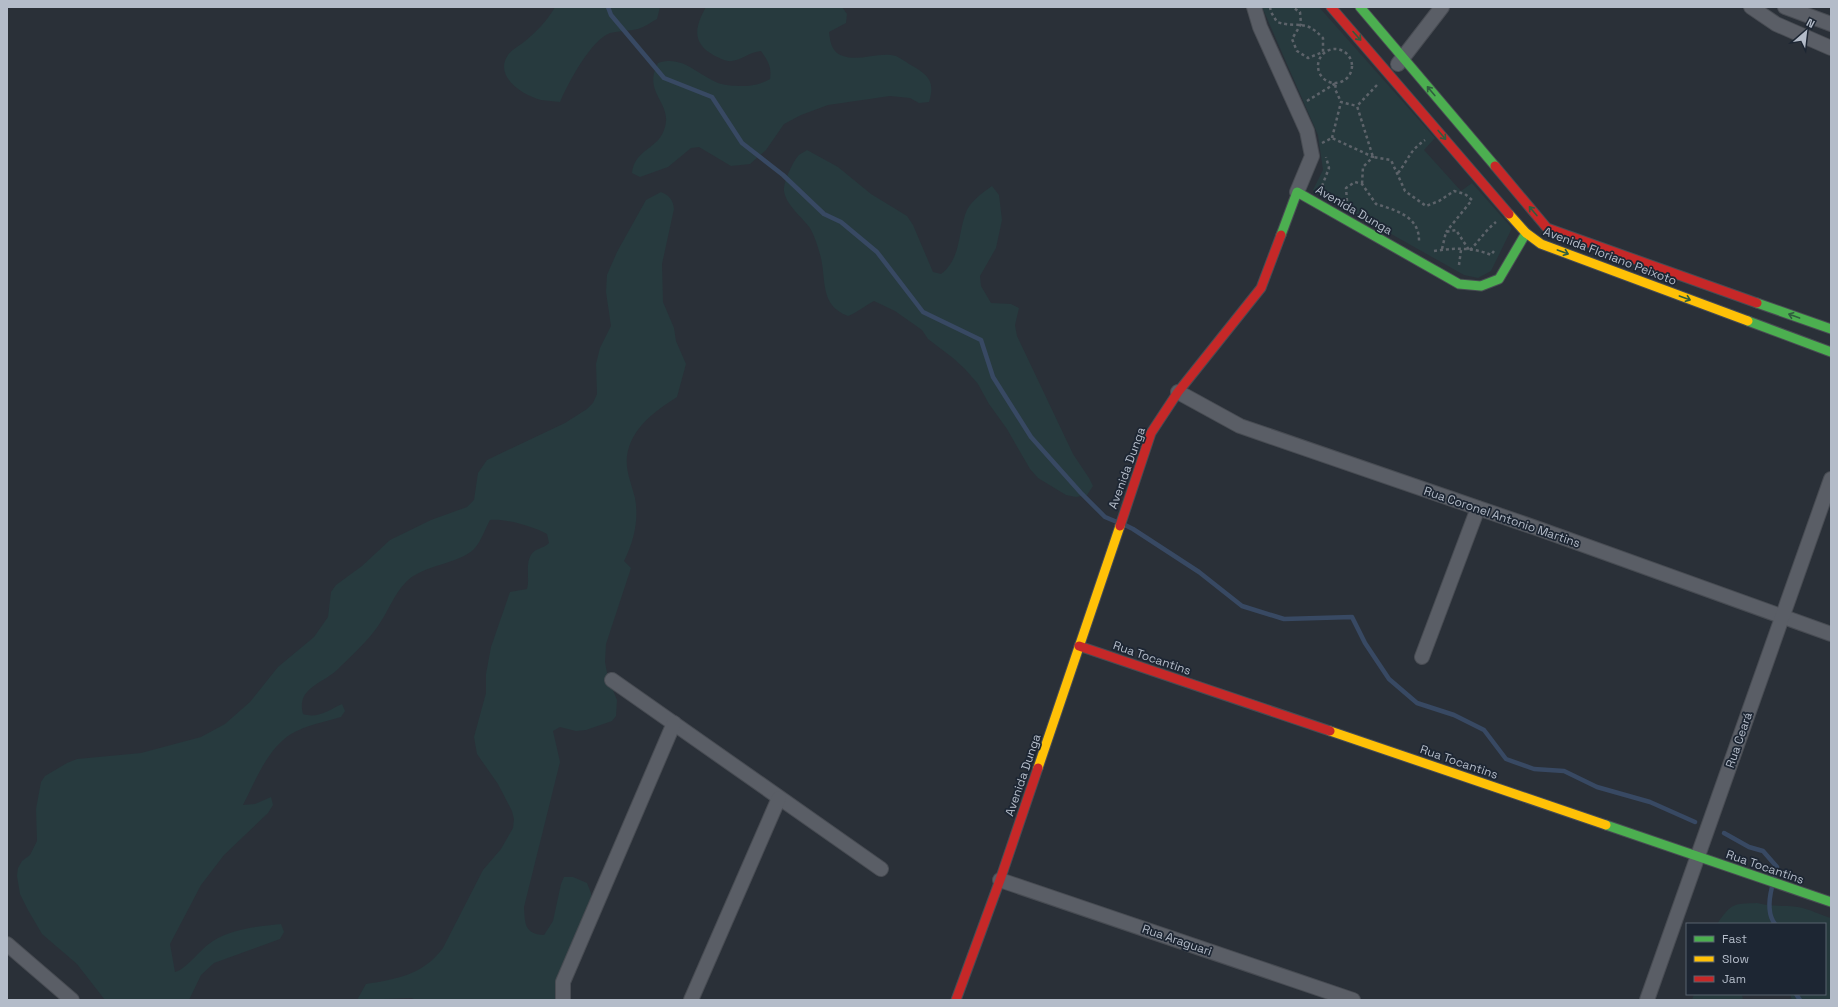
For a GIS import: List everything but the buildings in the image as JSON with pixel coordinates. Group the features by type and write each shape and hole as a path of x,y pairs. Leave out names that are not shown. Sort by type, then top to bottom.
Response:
{"street":[{"path":"1254,7 1260,27 1307,131 1312,156 1297,192"},
{"name":"Avenida Floriano Peixoto","path":"1331,7 1386,77 1526,233 1540,244 1831,352"},
{"name":"Avenida Floriano Peixoto","path":"1360,7 1547,228 1831,329"},
{"path":"1386,77 1403,58 1442,7"},
{"path":"1751,7 1776,24 1831,48"},
{"path":"1776,24 1779,7"},
{"path":"1785,7 1831,24"},
{"name":"Avenida Dunga","path":"956,1000 1000,880 1151,433 1178,392 1261,288 1297,192 1459,284 1481,286 1499,279 1526,233"},
{"path":"1540,244 1547,228"},
{"name":"Rua Coronel Antonio Martins","path":"1178,392 1240,426 1478,508 1831,634"},
{"name":"Rua Ceará","path":"1647,1000 1831,479"},
{"path":"1422,657 1478,508"},
{"name":"Rua Tocantins","path":"1079,646 1831,902"},
{"path":"612,680 881,869"},
{"path":"563,1000 563,982 674,723"},
{"path":"691,1000 779,798"},
{"name":"Rua Araguari","path":"1000,880 1353,1000"},
{"path":"7,944 72,1000"}],"path":[{"path":"1270,7 1271,12 1277,22 1291,26 1301,24 1313,27 1323,38 1323,52 1318,60 1317,66 1319,74 1329,83 1342,82 1350,74 1352,68 1351,59 1348,54 1340,49 1334,48 1323,52 1308,58 1297,51 1292,39 1301,24 1300,12 1292,7"},
{"path":"1357,106 1386,77"},
{"path":"1324,149 1322,143 1332,138 1341,102 1335,89 1336,83"},
{"path":"1303,104 1336,83"},
{"path":"1341,102 1357,106"},
{"path":"1357,106 1373,157"},
{"path":"1398,173 1409,153 1426,140 1425,134"},
{"path":"1332,138 1373,157 1391,160 1405,191 1426,206 1439,201 1454,191 1465,194 1472,200 1446,232 1442,249"},
{"path":"1326,155 1329,168 1322,186 1328,190"},
{"path":"1373,157 1363,167 1362,184 1376,204 1402,212 1412,220 1420,236 1419,245 1414,241"},
{"path":"1340,199 1347,203 1346,188 1355,182 1362,184"},
{"path":"1470,250 1479,242 1485,230 1499,220"},
{"path":"1446,232 1456,230 1470,250"},
{"path":"1431,251 1451,248 1480,250 1491,255 1498,245"}],"green space":[{"path":"555,7 660,7 657,19 646,26 638,29 610,33 595,44 574,74 560,102 534,98 519,90 507,78 504,71 504,63 509,53 537,30 549,17"},
{"path":"706,7 842,7 847,14 846,23 829,32 834,50 839,55 849,58 883,55 898,57 921,71 928,78 931,88 929,102 919,103 910,98 890,96 828,105 801,115 784,124 766,150 750,164 731,166 699,147 691,148 668,167 640,177 632,173 634,165 638,158 658,140 665,127 665,111 655,90 653,82 654,73 658,63 675,61 682,63 718,83 728,85 753,85 770,79 769,64 761,51 730,61 723,60 715,56 702,46 697,35 699,22"},
{"path":"1262,7 1319,7 1435,138 1424,150 1461,191 1472,183 1512,228 1491,271 1478,278 1464,275 1313,190 1323,170 1318,135"},
{"path":"807,150 838,167 871,194 907,216 913,225 933,272 941,274 952,262 955,255 965,215 969,206 992,186 999,195 1002,220 996,248 980,276 981,286 991,303 1011,304 1019,308 1015,325 1017,336 1073,454 1093,486 1087,495 1076,497 1066,495 1038,478 1030,469 1007,429 989,404 978,384 953,358 928,339 922,330 895,311 874,301 848,316 838,311 832,304 825,289 822,261 814,237 810,228 788,201 784,191 789,172 794,162 799,155"},
{"path":"661,192 667,195 673,203 674,209 662,264 663,302 674,328 676,341 686,364 677,397 660,408 645,421 633,437 627,456 628,472 635,498 636,522 633,538 624,561 631,568 606,644 605,662 608,678 617,700 616,716 612,721 586,730 576,731 560,727 553,731 560,762 524,907 525,923 529,930 537,934 544,935 553,921 561,884 564,877 573,877 587,883 591,893 592,909 558,1000 415,1000 412,998 357,1000 366,984 399,978 418,970 435,957 443,948 483,870 501,849 513,828 514,819 512,811 498,784 477,754 474,737 486,693 486,674 491,647 510,592 527,589 529,559 535,551 549,543 547,534 542,531 504,520 490,520 479,543 474,549 459,558 421,572 406,582 398,592 382,621 374,632 337,670 307,692 303,698 303,714 319,715 342,704 345,711 341,717 309,726 291,734 275,748 268,757 243,805 255,804 271,797 273,805 268,813 224,855 201,885 170,944 175,972 189,963 213,941 229,933 254,927 281,924 284,932 280,939 214,963 201,975 189,1000 105,1000 77,964 42,934 20,894 17,876 18,868 22,861 30,855 37,841 36,809 41,782 45,776 77,759 141,753 201,737 225,724 250,702 278,667 314,637 328,617 331,592 336,585 362,566 390,540 431,520 467,507 474,500 478,473 487,460 565,423 587,409 593,403 597,394 596,364 600,348 611,326 606,292 607,275 617,252 646,200"},
{"path":"1757,903 1798,907 1831,918 1831,1000 1792,1000 1790,995 1826,995 1826,923 1718,923 1730,908 1742,904"},
{"path":"1694,995 1742,995 1743,1000 1692,1000"}],"waterway":[{"path":"608,7 611,15 664,78 712,97 742,143 783,175 824,214 841,222 877,252 923,312 981,340 993,377 1031,437 1081,493 1105,517 1117,522"},
{"path":"1125,525 1199,572 1242,606 1284,619 1352,617 1365,643 1389,679 1417,703 1454,715 1484,730 1506,759 1534,769 1564,771 1597,787 1650,802 1695,822"},
{"path":"1724,833 1749,847 1763,851 1777,867 1774,878"},
{"path":"1772,887 1770,911 1774,923"},
{"path":"1797,995 1800,1000"}],"traffic: fast":[{"path":"1360,7 1495,166"},
{"path":"1281,235 1297,192 1459,284 1481,286 1499,279 1526,233"},
{"path":"1757,303 1831,329"},
{"path":"1748,321 1831,352"},
{"path":"1606,825 1831,902"}],"traffic: slow":[{"path":"1509,214 1526,233 1541,244 1748,321"},
{"path":"1038,768 1120,526"},
{"path":"1330,731 1606,825"}],"traffic: jam":[{"path":"1331,7 1509,214"},
{"path":"1495,166 1547,228 1757,303"},
{"path":"1120,526 1151,433 1178,392 1261,288 1281,235"},
{"path":"1079,646 1330,731"},
{"path":"956,1000 1000,880 1038,768"}]}
